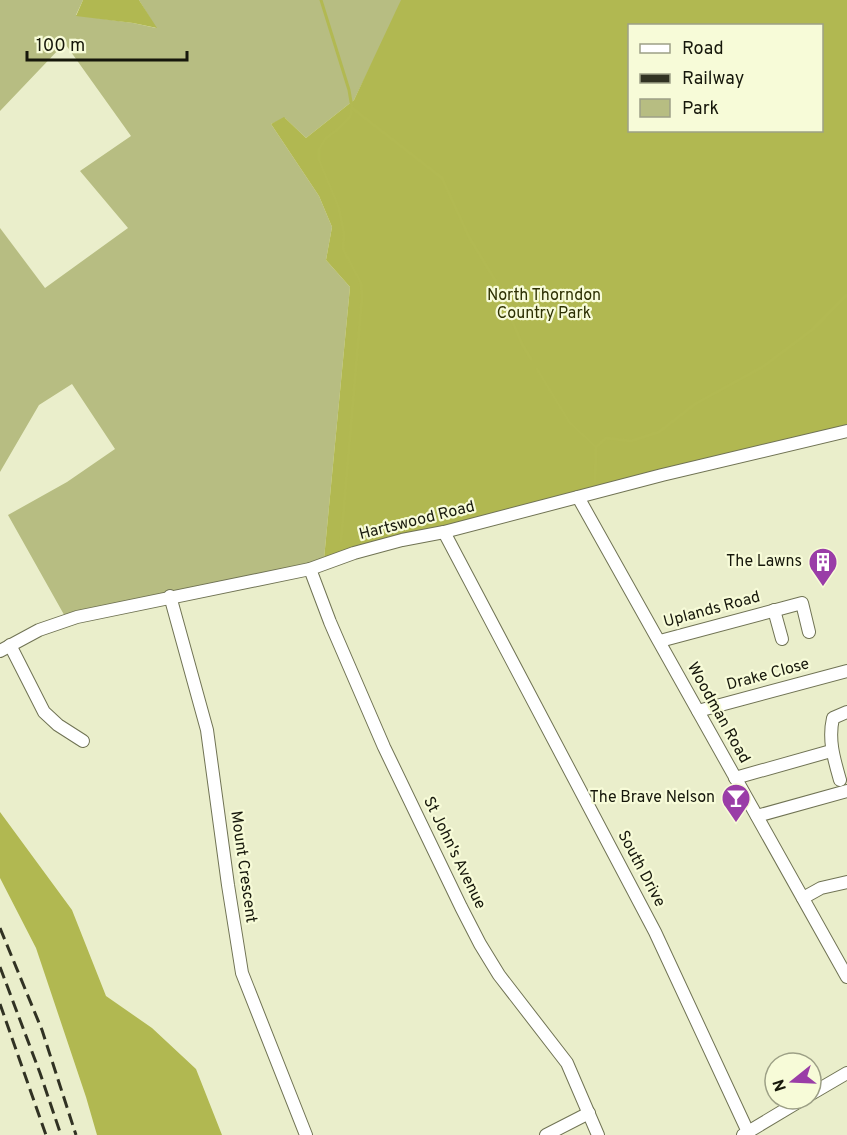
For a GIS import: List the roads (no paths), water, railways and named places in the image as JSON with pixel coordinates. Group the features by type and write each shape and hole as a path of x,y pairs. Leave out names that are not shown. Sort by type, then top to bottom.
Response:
{"street":[{"name":"Hartswood Road","path":"5,648 39,630 77,617 170,596 310,569 354,553 847,431"},
{"name":"Woodman Road","path":"578,497 847,977"},
{"name":"South Drive","path":"444,532 655,932 745,1133"},
{"name":"St John's Avenue","path":"310,569 380,738 461,908 500,975 567,1063 598,1135"},
{"name":"Mount Crescent","path":"170,596 207,730 242,973 306,1135"},
{"name":"Uplands Road","path":"660,641 802,603 809,632"},
{"name":"Uplands Road","path":"774,610 782,639"},
{"path":"5,648 44,712 58,725 83,741"},
{"name":"Drake Close","path":"698,711 847,671"},
{"path":"840,780 831,751 831,736 833,718 847,712"},
{"path":"735,778 831,751"},
{"path":"757,816 847,791"},
{"path":"803,898 821,888 847,882"},
{"path":"823,1087 847,1073"},
{"path":"745,1133 783,1111"},
{"path":"546,1135 589,1113"}],"waterway":[{"path":"321,0 349,90 352,108 350,117 326,138 319,149 319,160 339,208 344,234 343,249 361,283 362,297 341,541"},
{"path":"352,108 442,178 469,237 495,280 522,344 531,359"},
{"path":"595,482 596,447 606,438 631,441 659,432 695,404 764,366 813,329 847,295"},
{"path":"537,369 570,423 596,447"}],"railway":[{"path":"0,928 42,1030 76,1135"},
{"path":"0,967 61,1135"},
{"path":"0,1004 46,1135"}],"place":[{"name":"The Lawns","path":"823,588"},
{"name":"The Brave Nelson","path":"736,824"}],"park label":[{"name":"North Thorndon Country Park","path":"544,305"}]}
